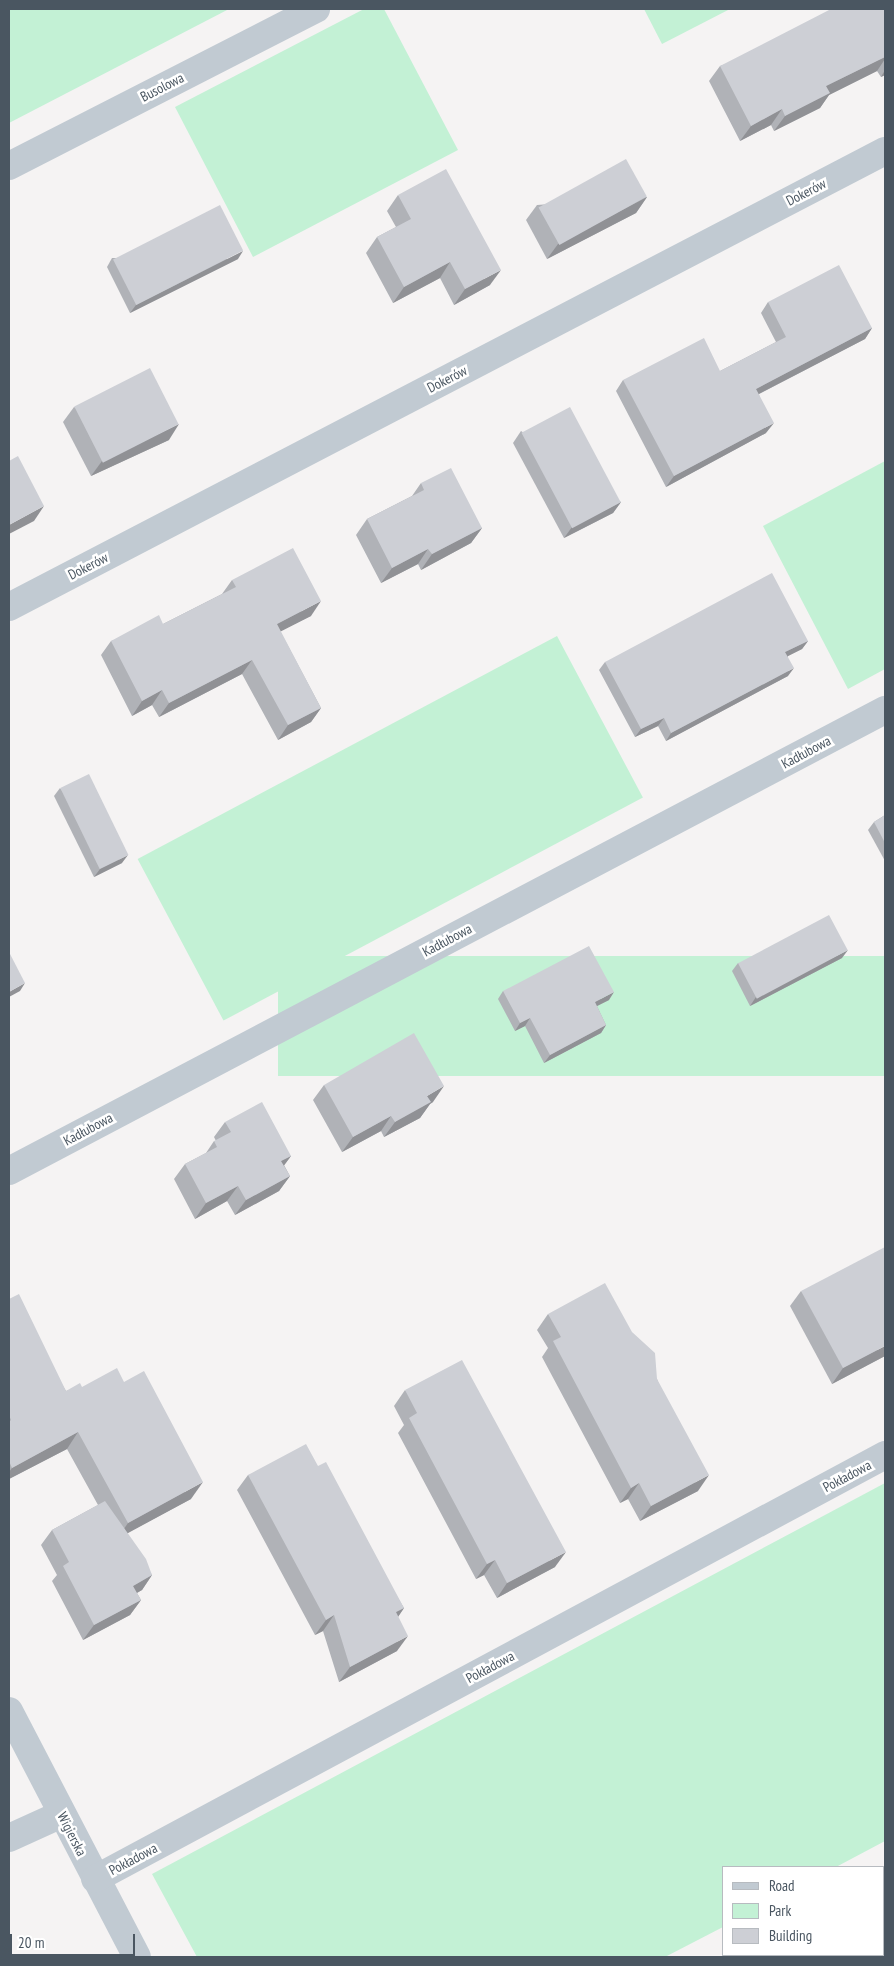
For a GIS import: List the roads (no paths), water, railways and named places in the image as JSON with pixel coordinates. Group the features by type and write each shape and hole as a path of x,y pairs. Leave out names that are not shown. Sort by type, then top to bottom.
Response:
{"street":[{"name":"Busolowa","path":"9,166 316,9"},
{"name":"Dokerów","path":"9,607 885,151"},
{"name":"Kadłubowa","path":"9,1171 885,710"},
{"name":"Pokładowa","path":"95,1879 885,1455"},
{"name":"Wigierska","path":"9,1710 137,1957"},
{"path":"9,1838 62,1814"}]}
